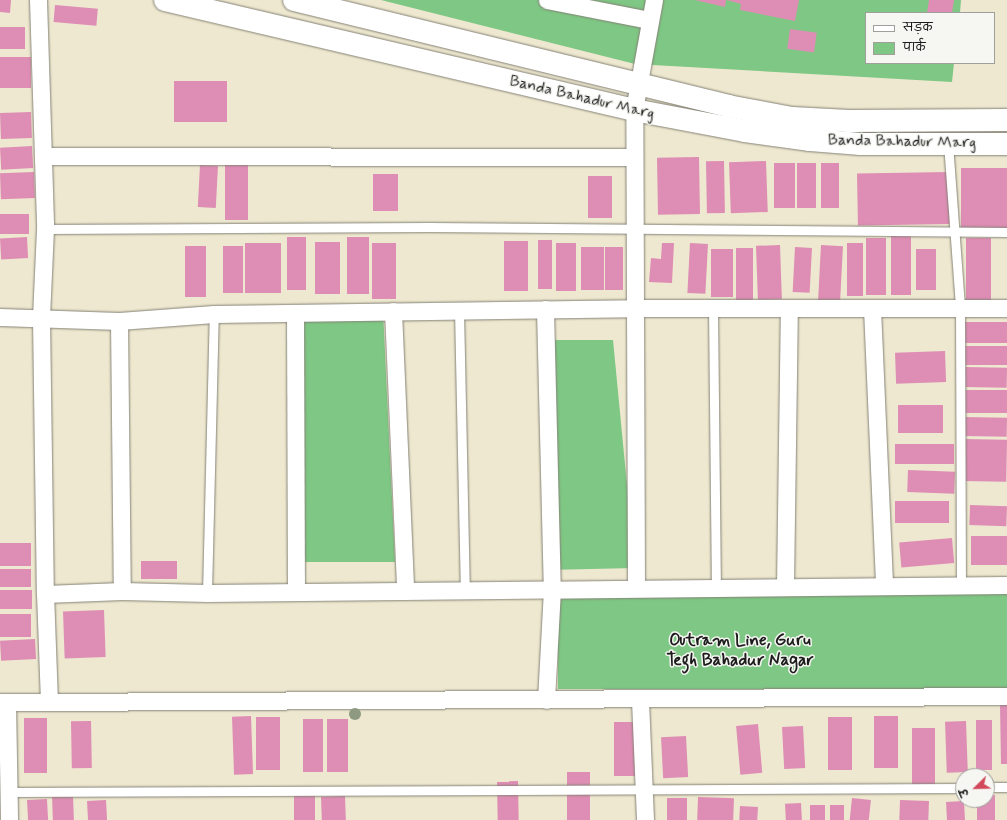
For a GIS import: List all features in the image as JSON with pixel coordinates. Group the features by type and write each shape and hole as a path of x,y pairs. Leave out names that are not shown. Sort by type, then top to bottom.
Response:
{"street":[{"path":"38,0 45,228 42,317 45,594 49,702"},
{"name":"Banda Bahadur Marg","path":"165,0 634,110 810,140 861,144 1007,144"},
{"name":"Banda Bahadur Marg","path":"294,0 640,83 728,106 792,118 850,121 1007,120"},
{"path":"547,0 649,20"},
{"path":"636,588 634,110 640,83 649,20 654,0"},
{"path":"43,156 634,157"},
{"path":"0,317 42,317 119,321 214,314 459,310 872,308 960,306 1007,308"},
{"path":"785,587 788,308"},
{"path":"872,308 884,586"},
{"path":"545,309 552,589 546,700"},
{"path":"393,311 405,591"},
{"path":"295,313 296,592"},
{"path":"119,321 122,591"},
{"path":"45,594 122,591 208,593 1007,585"},
{"path":"9,820 4,702 640,700 1007,696"},
{"path":"640,700 645,820"}],"lane":[{"path":"948,143 956,232 960,306 961,585"},
{"path":"45,228 429,227 634,230 1007,232"},
{"path":"712,308 716,587"},
{"path":"459,310 465,590"},
{"path":"208,593 214,314"},
{"path":"995,787 1007,787"},
{"path":"8,792 644,791 955,788"}],"green space":[{"path":"381,0 961,0 960,12 865,12 865,64 954,64 952,82 635,64"},
{"path":"383,311 395,562 292,562 295,313"},
{"path":"545,340 613,340 635,568 546,570"},
{"path":"558,585 1007,585 1007,689 558,689"}],"building":[{"path":"0,0 11,0 10,13 0,12"},
{"path":"695,0 726,0 725,7"},
{"path":"727,0 799,0 795,21 740,10 741,4"},
{"path":"929,0 954,0 952,12 927,12"},
{"path":"55,5 98,9 96,26 54,22"},
{"path":"0,27 25,27 25,49 0,49"},
{"path":"790,29 817,33 814,53 787,49"},
{"path":"0,57 31,57 31,88 0,88"},
{"path":"174,81 227,81 227,122 174,122"},
{"path":"31,112 32,138 1,139 0,113"},
{"path":"32,146 33,168 1,170 0,148"},
{"path":"699,157 700,214 658,215 657,158"},
{"path":"706,161 724,161 725,213 707,213"},
{"path":"766,161 768,212 731,213 729,162"},
{"path":"774,163 795,163 795,208 774,208"},
{"path":"797,163 816,163 816,208 797,208"},
{"path":"821,163 839,163 839,208 821,208"},
{"path":"200,165 218,166 216,208 198,207"},
{"path":"225,165 248,165 248,220 225,220"},
{"path":"961,168 1007,168 1007,228 961,228"},
{"path":"34,172 35,198 1,199 0,173"},
{"path":"949,172 950,224 858,226 857,174"},
{"path":"373,174 398,174 398,211 373,211"},
{"path":"588,176 612,176 612,218 588,218"},
{"path":"0,214 29,214 29,234 0,234"},
{"path":"891,236 911,236 911,295 891,295"},
{"path":"27,237 28,258 1,259 0,238"},
{"path":"287,237 306,237 306,290 287,290"},
{"path":"347,237 369,237 369,294 347,294"},
{"path":"866,238 886,238 886,295 866,295"},
{"path":"966,238 991,238 991,302 966,302"},
{"path":"538,240 552,240 552,289 538,289"},
{"path":"504,241 528,241 528,291 504,291"},
{"path":"315,242 340,242 340,294 315,294"},
{"path":"245,243 281,243 281,293 245,293"},
{"path":"372,243 396,243 396,299 372,299"},
{"path":"556,243 576,243 576,291 556,291"},
{"path":"662,243 674,243 672,283 649,282 651,258 661,259"},
{"path":"690,243 708,244 705,294 687,293"},
{"path":"847,243 863,243 863,296 847,296"},
{"path":"780,245 782,299 758,300 756,246"},
{"path":"821,245 843,246 840,304 818,303"},
{"path":"185,246 206,246 206,297 185,297"},
{"path":"223,246 243,246 243,293 223,293"},
{"path":"581,247 604,247 604,290 581,290"},
{"path":"605,247 623,247 623,290 605,290"},
{"path":"795,247 812,248 810,293 793,292"},
{"path":"736,248 753,248 753,303 736,303"},
{"path":"711,249 733,249 733,297 711,297"},
{"path":"916,249 936,249 936,290 916,290"},
{"path":"963,322 1007,322 1007,343 963,343"},
{"path":"963,346 1007,346 1007,365 963,365"},
{"path":"945,351 946,382 896,384 895,353"},
{"path":"964,367 1007,368 1007,388 964,387"},
{"path":"963,390 1007,390 1007,413 963,413"},
{"path":"898,405 943,405 943,433 898,433"},
{"path":"963,417 1007,418 1007,437 963,436"},
{"path":"963,439 1007,440 1006,482 962,481"},
{"path":"895,444 954,444 954,464 895,464"},
{"path":"908,470 955,472 954,494 907,492"},
{"path":"895,501 949,501 949,523 895,523"},
{"path":"970,505 1007,506 1006,526 969,525"},
{"path":"971,536 1007,536 1007,565 971,565"},
{"path":"952,538 954,563 901,568 899,543"},
{"path":"0,543 31,543 31,566 0,566"},
{"path":"141,561 177,561 177,579 141,579"},
{"path":"0,569 31,569 31,587 0,587"},
{"path":"0,590 32,590 32,609 0,609"},
{"path":"104,610 106,657 65,658 63,611"},
{"path":"0,614 31,614 31,637 0,637"},
{"path":"35,639 36,659 1,661 0,641"},
{"path":"1000,704 1007,704 1007,764 1001,764"},
{"path":"251,716 253,774 234,775 232,717"},
{"path":"874,716 898,716 898,768 874,768"},
{"path":"256,717 280,717 280,770 256,770"},
{"path":"828,717 852,717 852,770 828,770"},
{"path":"24,718 47,718 47,773 24,773"},
{"path":"303,719 323,719 323,772 303,772"},
{"path":"327,719 348,719 348,772 327,772"},
{"path":"976,720 992,720 992,768 976,768"},
{"path":"71,721 91,721 92,768 72,768"},
{"path":"966,721 968,768 955,768 955,772 947,773 945,722"},
{"path":"614,722 636,722 636,776 614,776"},
{"path":"758,724 762,773 740,775 736,726"},
{"path":"803,726 805,768 784,769 782,727"},
{"path":"912,728 935,728 935,786 912,786"},
{"path":"686,736 688,777 663,778 661,737"},
{"path":"567,772 590,772 590,820 567,820"},
{"path":"497,781 518,781 519,820 498,820"},
{"path":"73,795 74,820 53,820 52,796"},
{"path":"294,796 315,796 315,820 294,820"},
{"path":"345,796 346,820 322,820 321,797"},
{"path":"698,797 734,798 733,820 697,820"},
{"path":"667,798 687,798 687,820 667,820"},
{"path":"852,798 871,800 869,820 850,820"},
{"path":"47,799 48,820 28,820 27,800"},
{"path":"106,800 107,820 88,820 87,801"},
{"path":"900,800 929,801 928,820 899,820"},
{"path":"955,801 955,808 964,808 965,820 947,820 946,802"},
{"path":"801,803 802,820 786,820 785,804"},
{"path":"810,805 825,805 825,820 810,820"},
{"path":"830,805 844,805 844,820 830,820"},
{"path":"740,806 758,807 757,820 739,820"},
{"path":"977,808 995,808 995,820 977,820"}],"district":[{"name":"Outram Line, Guru Tegh Bahadur Nagar","path":"740,651"}]}
